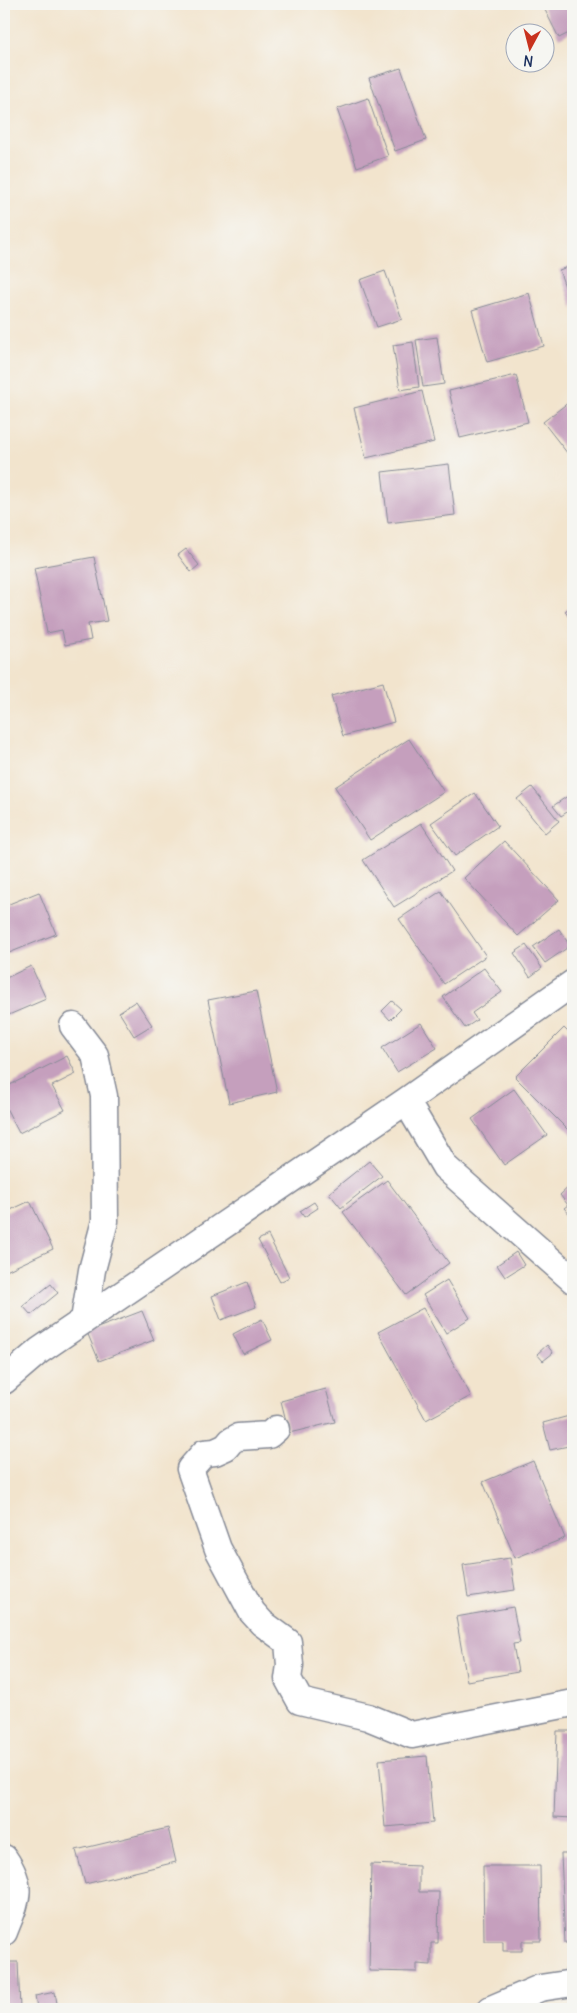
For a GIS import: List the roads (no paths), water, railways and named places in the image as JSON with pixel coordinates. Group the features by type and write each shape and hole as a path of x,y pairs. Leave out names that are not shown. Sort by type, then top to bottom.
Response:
{"street":[{"path":"4,1381 39,1351 406,1101 573,983"},
{"path":"73,1026 95,1055 104,1096 105,1220 92,1270 84,1320"},
{"path":"406,1101 445,1167 573,1280"},
{"path":"276,1428 269,1435 238,1437 230,1441 226,1447 215,1452 204,1453 190,1469 218,1549 252,1612 262,1623 288,1642 290,1665 288,1679 300,1701 368,1717 412,1735 573,1703"},
{"path":"4,1858 13,1870 18,1896 4,1932"},
{"path":"491,2009 540,1988 573,1983"}]}
